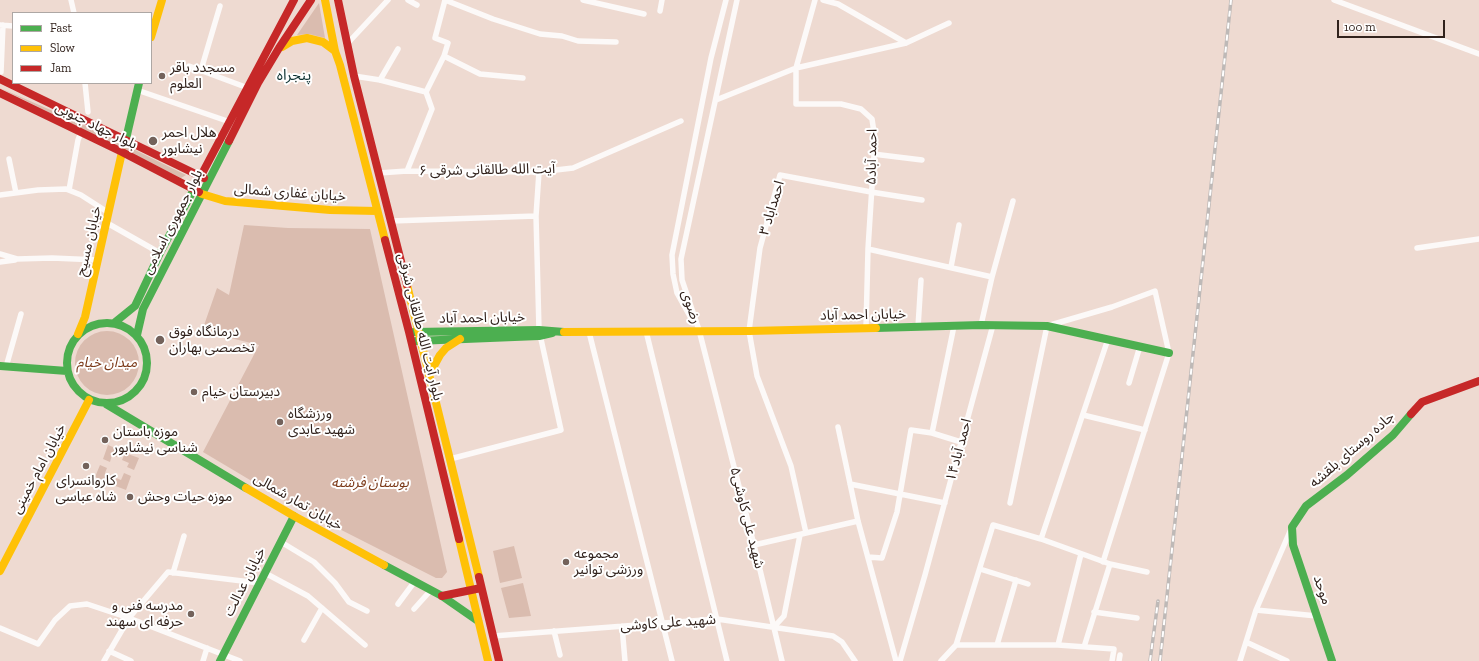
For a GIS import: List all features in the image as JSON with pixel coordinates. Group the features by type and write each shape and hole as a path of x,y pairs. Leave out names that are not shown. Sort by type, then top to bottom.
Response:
{"main road":[{"path":"152,34 162,0"},
{"name":"بلوار جمهوری اسلامی","path":"114,323 135,306 200,177 294,0"},
{"name":"بلوار جمهوری اسلامی","path":"137,335 143,309 258,84 279,48 311,0"},
{"name":"بلوار آیت الله طالقانی شرقی","path":"325,0 335,51 340,65 409,332 488,661"},
{"name":"بلوار آیت الله طالقانی شرقی","path":"338,0 346,44 392,221 499,661"},
{"path":"279,48 292,41 308,38 322,42 335,51"},
{"name":"بلوار جهاد جنوبی","path":"1,76 12,82"},
{"name":"بلوار جهاد جنوبی","path":"17,84 186,171 209,180"},
{"path":"126,139 138,87"},
{"name":"بلوار جهاد جنوبی","path":"0,93 122,152 202,194"},
{"name":"خیابان مسیح","path":"78,334 85,317 122,152"},
{"path":"178,182 183,182 186,178 186,171"},
{"name":"خیابان غفاری شمالی","path":"202,194 225,201 330,210 377,211"},
{"path":"101,323 114,323 126,327 137,335 144,347 148,360 146,373 141,386 132,396 120,402 106,404 89,400 79,393 71,383 67,371 66,358 70,345 78,334 89,327 101,323"},
{"name":"خیابان احمد آباد","path":"411,341 554,332 993,325 1047,326 1169,353"},
{"name":"خیابان احمد آباد","path":"409,332 539,333"},
{"path":"429,375 440,355 446,348 460,339"},
{"path":"3,366 67,371"},
{"name":"جاده روستای بلقشه","path":"1292,527 1306,506 1347,476 1393,435 1422,402 1479,382"},
{"name":"خیابان امام خمینی","path":"0,571 89,400"},
{"name":"خیابان تمار شمالی","path":"106,404 294,516 442,596 478,622"},
{"name":"خیابان عدالت","path":"221,658 294,516"},
{"name":"موحد","path":"1292,527 1293,545 1332,661"},
{"path":"442,596 481,588"}],"street":[{"path":"71,0 74,12"},
{"path":"346,44 388,0"},
{"path":"408,0 417,5"},
{"path":"407,171 432,109 426,92 444,56 448,43 435,38 445,0 493,19 540,34 562,36 578,41 616,42"},
{"path":"583,0 644,14"},
{"path":"660,11 662,0"},
{"name":"رضوی","path":"699,330 677,293 673,274 672,255 711,58 726,0"},
{"name":"رضوی","path":"699,330 682,280 681,259 737,0"},
{"path":"796,68 814,0"},
{"path":"823,0 838,4 906,43"},
{"path":"1334,0 1347,3 1479,54"},
{"path":"201,70 220,6"},
{"path":"716,100 796,68 906,43 950,23"},
{"path":"1,76 2,25 12,26"},
{"path":"380,80 398,49"},
{"path":"444,56 480,74 522,78"},
{"path":"189,66 248,88"},
{"name":"احمد آباد۵","path":"796,68 796,104 842,104 861,109 872,119 875,139 868,249 866,328"},
{"path":"354,76 380,80 426,92"},
{"path":"85,84 88,112"},
{"path":"138,87 230,122"},
{"name":"آیت الله طالقانی شرقی ۶","path":"379,173 407,171 539,172 573,168 681,121"},
{"path":"69,190 78,140 81,132"},
{"path":"873,154 922,160"},
{"path":"8,159 16,193"},
{"path":"450,459 561,430 539,333 536,216 539,172"},
{"name":"احمداباد ۳","path":"749,330 760,248 780,174 871,192"},
{"path":"0,195 38,190 69,190 81,195 109,213"},
{"path":"871,192 922,200"},
{"path":"981,325 992,277 1013,201"},
{"path":"392,221 536,216"},
{"path":"107,223 160,254"},
{"path":"951,267 959,225"},
{"path":"1417,248 1479,239"},
{"path":"868,249 992,277"},
{"path":"0,254 17,259"},
{"path":"0,262 17,259 52,258 98,260"},
{"path":"918,327 921,280"},
{"path":"1010,503 1047,326 1112,307 1155,291 1169,353 1103,562"},
{"path":"3,366 21,314"},
{"name":"احمد آباد۱۴","path":"900,661 945,503 993,325"},
{"path":"932,433 954,326"},
{"name":"شهید علی کاوشی۵","path":"699,330 782,661"},
{"path":"749,330 757,376 790,466 803,534 784,616 774,627"},
{"path":"646,331 727,661"},
{"path":"589,332 672,661"},
{"path":"1040,539 1108,339"},
{"path":"1129,383 1140,346"},
{"path":"1083,415 1144,430"},
{"path":"838,427 858,521 896,661"},
{"path":"868,557 882,558 897,512 911,430 932,433 961,442"},
{"path":"850,484 945,503"},
{"path":"754,545 858,521"},
{"path":"941,661 956,645 993,525 1040,539 1103,562 1146,572"},
{"path":"1240,661 1256,610 1292,527"},
{"path":"172,573 184,536"},
{"path":"280,542 314,562 335,583 349,602 367,611"},
{"path":"1058,645 1081,554"},
{"path":"1084,647 1110,564"},
{"path":"980,569 1028,584"},
{"path":"104,661 129,618 168,572 259,583"},
{"path":"265,573 308,596 365,645"},
{"path":"997,645 1016,580"},
{"path":"398,604 415,581"},
{"path":"414,610 431,590"},
{"path":"0,628 38,644 55,620 70,606 87,604 129,618 207,648 221,658 240,661"},
{"path":"304,640 322,608"},
{"path":"1256,610 1317,616"},
{"path":"1094,612 1137,618"},
{"name":"شهید علی کاوشی","path":"493,636 717,619 833,636 842,642 855,661"},
{"path":"622,626 625,661"},
{"path":"554,631 560,655"},
{"path":"1246,642 1287,661"},
{"path":"956,645 1058,645 1114,649 1112,661"},
{"path":"203,661 207,648"},
{"path":"109,651 131,661"}],"green space":[{"path":"319,3 325,38 309,34 297,35"},
{"path":"0,88 76,121 186,175 181,178"},
{"name":"بوستان فرشته","path":"244,225 288,228 370,229 447,572 442,578 436,578 292,505 203,452 259,345 202,331 217,288 229,295"},
{"name":"میدان خیام","path":"107,331 125,337 133,345 139,363 133,381 125,389 107,395 89,389 81,381 75,363 81,345 89,337"},
{"path":"108,445 120,450 117,457 112,455 110,462 103,459"},
{"path":"125,453 139,458 134,470 127,467 129,463 122,460"},
{"path":"100,465 107,468 105,473 111,475 108,483 95,477"},
{"path":"124,473 131,476 126,490 113,485 116,478 121,480"},
{"path":"514,546 522,578 500,583 493,551"},
{"path":"523,583 531,616 509,618 501,588"}],"railway":[{"path":"1160,661 1231,0"},
{"path":"1150,661 1158,601"}],"traffic: fast":[{"path":"126,139 139,84"},
{"path":"137,335 143,309 229,141"},
{"path":"114,323 135,306 160,253 195,187"},
{"path":"99,323 115,323 136,334 147,355 147,363 147,371 136,392 115,403 99,403 85,397 78,392 73,385 67,371 67,355 73,341 78,334 85,329 99,323"},
{"path":"876,328 981,325 1047,326 1169,353"},
{"path":"414,332 539,330 564,332"},
{"path":"416,341 539,336 552,333"},
{"path":"0,366 67,371"},
{"path":"106,404 246,488"},
{"path":"1332,661 1293,545 1292,527 1306,506 1347,475 1393,435 1411,414"},
{"path":"220,661 294,516"},
{"path":"384,565 442,596 478,621"}],"traffic: slow":[{"path":"152,34 162,0"},
{"path":"325,0 335,51 340,65 385,240"},
{"path":"282,47 292,41 307,38 323,42 335,51"},
{"path":"78,334 85,317 122,152"},
{"path":"202,194 225,201 330,210 377,211"},
{"path":"407,285 479,577"},
{"path":"564,332 749,331 876,328"},
{"path":"429,375 440,355 446,348 460,339"},
{"path":"0,571 89,400"},
{"path":"246,488 384,565"},
{"path":"459,539 488,661"}],"traffic: jam":[{"path":"195,187 294,0"},
{"path":"229,141 258,83 311,0"},
{"path":"338,0 354,76 407,285"},
{"path":"0,79 204,178"},
{"path":"0,93 122,152 199,192"},
{"path":"385,240 459,539"},
{"path":"1411,414 1422,402 1479,381"},
{"path":"479,577 499,661"},
{"path":"442,596 481,588"}],"place":[{"name":"مسجدد باقر العلوم","path":"162,76"},
{"name":"هلال احمر نیشابور","path":"153,141"},
{"name":"درمانگاه فوق تخصصی بهاران","path":"160,340"},
{"name":"دبیرستان خیام","path":"194,392"},
{"name":"ورزشگاه شهید عابدی","path":"280,422"},
{"name":"موزه باستان شناسی نیشابور","path":"105,440"},
{"name":"کاروانسرای شاه عباسی","path":"86,466"},
{"name":"موزه حیات وحش","path":"130,497"},
{"name":"مجموعه ورزشی توانیر","path":"566,562"},
{"name":"مدرسه فنی و حرفه ای سهند","path":"191,614"}],"district":[{"name":"پنجراه","path":"294,76"}]}
